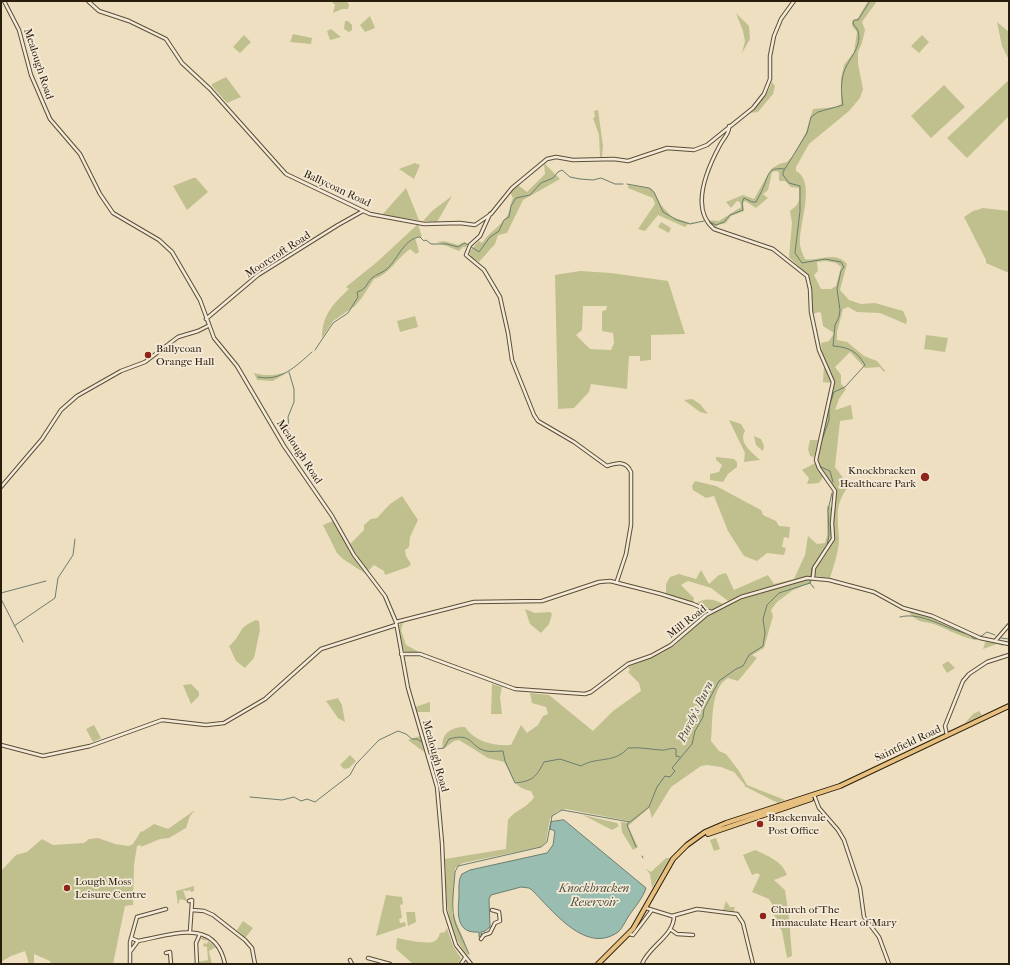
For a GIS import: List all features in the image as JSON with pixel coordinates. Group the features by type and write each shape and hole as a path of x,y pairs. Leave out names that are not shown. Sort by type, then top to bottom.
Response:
{"highway":[{"name":"Saintfield Road","path":"598,964 629,934 646,908 673,859 687,845 710,829 814,796 840,786 1009,706"},
{"name":"Saintfield Road","path":"702,835 811,799 814,796"},
{"path":"752,815 784,808"}],"street":[{"name":"Mealough Road","path":"4,1 19,30 31,75 50,119 80,154 103,200 113,213 160,240 172,252 200,300 208,326 214,338 237,366 284,446 332,516 354,555 385,596 396,624 408,688 438,795 445,911 456,945 471,964"},
{"name":"Ballycoan Road","path":"88,1 99,11 129,21 166,39 182,62 210,89 286,174 363,212 424,224 460,223 471,225 478,224 490,214 512,188 547,159 614,159 628,161 667,148 694,150 707,145 758,103 767,90 770,79 770,56 774,36 781,19 794,1"},
{"path":"729,126 729,133 717,152 705,179 702,211 708,225 714,230 773,249 807,276 810,289 811,312 820,350 833,382 816,460 818,468 835,491 832,510 832,540 814,568 813,577"},
{"name":"Moorcroft Road","path":"206,319 258,275 338,225 363,212"},
{"path":"490,214 480,236 469,246 466,255 484,270 500,297 512,360 536,419 574,442 607,466 623,463 630,469 631,525 626,554 617,581"},
{"path":"1,487 42,439 61,410 77,396 121,371 145,362 178,337 198,331 208,326"},
{"name":"Mill Road","path":"401,654 420,654 515,689 585,694 591,692 628,664 646,658 671,645 696,622 711,612 741,597 813,577 874,592 903,608 932,616 984,639 996,640 1009,644"},
{"path":"1,745 43,756 90,746 162,720 206,725 224,723 266,699 321,649 396,624 474,602 542,601 599,582 617,581 693,604 711,612"},
{"path":"996,640 1009,625"},
{"path":"948,736 945,726 963,681 969,674 987,662 1009,655"},
{"path":"814,796 819,808 838,830 844,840 860,888 864,917 879,937 889,964"},
{"path":"189,900 192,900 190,932"},
{"path":"646,908 674,916 697,909 735,914 741,918 744,923 753,964"},
{"path":"130,964 131,938 134,925 139,915 166,909"},
{"path":"192,910 204,911 213,915 245,940 252,948 255,964"},
{"path":"481,939 484,935 490,933 495,923 500,921 499,912 492,910"},
{"name":"Saintfield Road","path":"629,934 633,935 652,910"},
{"path":"642,964 674,924 674,916"},
{"path":"670,929 677,934 693,935"},
{"path":"131,938 138,941 190,932 200,934 206,936 219,947 225,964"},
{"path":"197,964 196,942 200,934"},
{"path":"130,953 138,941"},
{"path":"166,953 170,952 171,964"},
{"path":"368,958 390,964"},
{"path":"460,964 466,958"},
{"path":"350,960 352,964"}],"green space":[{"path":"331,1 347,1 349,5 348,9 342,9 333,13 335,5"},
{"path":"868,1 877,1 862,22 865,30 858,52 858,64 863,89 860,98 849,111 809,144 796,167 796,171 802,176 805,183 806,191 800,244 805,259 811,260 832,257 842,260 847,264 840,290 849,300 861,304 875,303 903,311 907,320 906,324 880,313 857,312 848,307 843,309 837,332 837,340 847,342 864,356 877,361 886,372 880,367 865,368 850,352 835,367 841,375 841,384 846,389 839,399 835,410 851,405 853,419 840,421 835,467 849,486 839,505 839,543 830,578 814,576 811,583 793,590 777,602 771,610 773,616 764,648 752,655 757,658 738,681 728,678 722,683 715,697 711,741 719,751 726,754 739,771 747,785 785,800 778,803 744,786 745,785 734,772 721,767 707,765 701,766 671,787 652,818 649,808 628,826 638,847 633,850 622,832 621,822 630,823 629,821 566,809 558,811 550,818 546,842 541,847 463,863 455,868 452,914 454,915 464,940 468,956 460,945 450,922 445,859 506,849 508,820 528,804 534,797 531,791 520,787 513,780 504,762 488,758 459,740 454,741 443,749 443,739 445,735 455,728 465,727 479,740 498,745 511,745 521,725 527,733 538,725 543,716 548,714 546,707 532,703 530,693 549,695 593,731 613,711 641,691 639,683 628,672 630,670 628,667 662,653 674,646 705,618 743,598 763,591 760,589 728,601 711,588 688,581 681,585 694,598 693,602 696,604 702,600 710,600 723,604 712,610 666,594 666,584 670,577 679,574 696,579 701,570 709,584 719,575 726,573 734,590 768,575 774,584 794,579 805,555 808,536 817,544 825,543 827,536 827,506 831,507 832,538 832,511 835,489 821,471 816,459 834,383 831,373 822,356 821,343 829,341 834,333 823,326 821,313 819,312 813,314 811,283 808,276 789,257 792,223 790,211 797,205 799,200 799,188 791,187 785,181 779,181 779,173 777,171 772,172 768,190 763,194 768,198 756,208 745,201 743,203 744,211 731,216 726,223 718,225 715,228 707,220 719,221 741,207 740,202 737,201 731,208 726,202 743,195 754,199 771,169 779,164 787,162 793,156 806,132 813,109 836,107 841,104 841,79 844,65 854,52 857,32 852,26 852,21 858,18","holes":["826,261 836,263 841,267 836,286 831,289 821,289 814,275 818,271 817,262"]},
{"path":"736,13 749,26 750,39 742,53 745,41"},
{"path":"370,16 375,28 365,32 360,25"},
{"path":"345,21 348,21 352,25 352,30 349,32 344,29"},
{"path":"997,22 1009,32 1009,60 1002,46"},
{"path":"331,29 341,37 330,40 327,31"},
{"path":"293,34 312,38 311,44 290,42"},
{"path":"244,35 251,42 240,53 233,47"},
{"path":"922,35 929,42 919,53 911,46"},
{"path":"226,77 241,97 227,103 212,86 212,84"},
{"path":"1009,80 1009,116 967,158 947,138"},
{"path":"772,82 775,86 773,94 758,112 749,113 763,99"},
{"path":"944,85 965,107 931,138 911,116"},
{"path":"598,110 603,146 602,157 600,157 599,135 593,118 595,117 594,111"},
{"path":"415,163 420,165 414,179 399,169"},
{"path":"544,163 560,179 523,200 507,233 498,235 495,244 479,262 471,257 469,252 479,241 482,243 507,216 513,198 510,192 518,185 527,192 545,174"},
{"path":"196,178 208,192 187,210 173,186"},
{"path":"628,185 651,188 661,205 672,217 690,223 704,220 688,224 685,227 658,215 645,231 638,229 655,204 653,198 628,188"},
{"path":"406,188 419,220 382,215"},
{"path":"452,196 437,222 423,221 432,211"},
{"path":"983,208 1009,211 1009,273 986,263 986,260 964,217 973,211"},
{"path":"661,222 671,228 669,233 658,227"},
{"path":"418,224 422,237 415,237 419,252 416,254 410,249 389,270 380,277 374,279 355,306 333,321 322,338 326,316 333,305 349,289 346,287 377,262"},
{"path":"444,241 458,245 464,242 468,244 459,251 437,242"},
{"path":"580,271 611,273 668,281 685,334 651,335 651,360 640,361 640,356 629,356 627,389 591,384 589,392 574,408 558,409 555,275","holes":["583,306 607,306 606,310 602,311 602,331 613,333 614,343 611,350 590,349 576,335 582,330"]},
{"path":"415,316 418,327 400,332 397,321"},
{"path":"926,335 948,338 945,352 924,349"},
{"path":"824,365 831,383 823,382"},
{"path":"288,372 273,381 257,380 254,373 271,375"},
{"path":"692,399 700,404 708,414 700,412 684,400"},
{"path":"729,420 741,424 745,431 743,439 747,447 760,460 744,462 745,453"},
{"path":"754,436 761,439 764,446 763,451 756,445"},
{"path":"810,440 819,440 814,457 810,456 808,449"},
{"path":"716,457 734,459 737,462 737,467 728,474 723,482 710,480 710,474 719,472 722,465 716,460"},
{"path":"815,463 823,477 819,483 807,484 809,478 802,470"},
{"path":"695,481 716,486 761,510 763,515 776,521 779,526 790,527 789,538 784,537 782,547 786,548 784,555 767,553 757,561 744,556 728,531 714,496 706,498 693,490 692,486"},
{"path":"402,496 418,520 410,537 409,547 405,550 406,556 411,564 408,567 385,575 384,571 374,565 368,571 350,544 364,530 364,525 371,519 377,518 390,504"},
{"path":"333,521 357,562 366,574 343,559 337,553 323,525"},
{"path":"525,609 535,613 550,612 552,614 549,624 541,633 530,624"},
{"path":"908,610 933,618 981,640 970,639 934,624 918,620 912,616"},
{"path":"427,615 403,623 401,630 406,645 421,653 405,652 403,649 399,626 401,623"},
{"path":"256,620 259,621 260,630 254,658 245,668 236,661 229,646 245,626"},
{"path":"986,640 1003,644 1003,646 997,644 983,649"},
{"path":"948,661 955,668 947,673 942,665"},
{"path":"191,684 199,692 199,696 191,704 183,685"},
{"path":"492,684 502,687 500,697 502,714 491,714"},
{"path":"338,698 342,705 345,722 338,718 326,701"},
{"path":"430,702 430,712 416,712 415,707"},
{"path":"979,711 982,715 965,723 973,714"},
{"path":"94,725 101,738 93,742 86,729"},
{"path":"420,736 424,752 408,740"},
{"path":"350,755 356,761 349,768 344,769 340,765"},
{"name":"Lough Moss Leisure Centre","path":"195,810 190,816 186,828 169,838 160,839 141,847 141,845 137,846 134,865 133,905 125,906 113,964 51,964 50,961 34,954 34,964 29,964 25,951 11,956 1,962 1,871 16,855 27,852 42,839 53,845 84,843 89,839 98,838 115,844 129,846 133,844 141,831 142,832 154,824 168,829"},
{"path":"583,815 617,823 619,826 612,830"},
{"path":"716,838 720,849 714,851 710,840"},
{"path":"627,846 646,869 651,872 666,858 670,858 652,888 650,874"},
{"path":"755,850 770,857 782,866 787,875 774,880 785,890 792,956 787,958 782,931 776,923 772,904 769,899 752,892 760,875 757,873 752,875 743,855"},
{"path":"194,886 194,891 191,892 190,890 183,890 187,901 180,899 178,905 176,891"},
{"path":"386,895 402,897 403,904 400,905 402,918 399,919 400,923 405,922 406,926 376,936"},
{"path":"726,901 730,907 735,906 734,911 723,910"},
{"path":"406,912 415,912 416,922 408,926"},
{"path":"243,921 253,928 245,938 237,930"},
{"path":"447,928 453,946 461,958 458,964 413,964 396,949 397,938 417,942 432,942 437,939 440,933 445,932"},
{"path":"203,937 216,947 209,951 212,964 198,964 198,962 208,960 207,947 203,946 204,943 207,944 208,941 200,939"}],"water":[{"name":"Knockbracken Reservoir","path":"564,820 646,888 641,899 619,931 606,938 594,938 582,934 571,928 560,919 532,890 521,887 491,895 489,899 490,927 481,932 482,937 479,937 479,932 471,932 462,926 458,909 459,885 462,874 470,870 547,853 553,845 555,831 550,829 551,822"}],"waterway":[{"name":"Purdy's Burn","path":"820,446 829,420 829,407 834,392 845,387 865,365 859,356 852,351 843,347 833,346 835,325 839,317 840,310 837,289 841,271 844,267 841,262 825,259 802,263 795,253 800,211 800,186 789,183 783,175 783,172 807,133 811,117 818,112 843,105 843,75 859,41 858,31 853,23 854,20 858,20 870,1"},
{"path":"710,222 716,225 724,222 730,215 743,210 742,203 744,198 752,202 756,202 769,173 774,169 784,169"},
{"path":"315,350 333,323 348,313 358,297 357,292 364,288 370,280 388,268 402,249 415,238 420,237 424,241 426,240 431,244 447,244 458,247 465,243 479,252 490,237 499,231 504,220 509,217 511,206 516,198 530,195 541,183 553,178 562,170 570,177 593,180 601,178 615,184 623,184"},
{"path":"627,184 649,188 654,192 663,212 677,220 690,224 704,221"},
{"path":"258,377 274,377 288,372 312,352"},
{"path":"289,372 294,389 294,402 288,417 289,429"},
{"name":"Purdy's Burn","path":"819,464 821,467 830,471 833,482"},
{"name":"Purdy's Burn","path":"827,546 829,534 828,510 832,493"},
{"path":"14,626 55,598 58,578 73,555 75,539"},
{"name":"Purdy's Burn","path":"469,954 456,925 453,913 455,872 458,866 541,847 547,842 552,816 562,810 630,822 649,807 657,787 665,776 670,777 675,771 672,768 692,744 695,731 703,717 704,709 719,681 743,666 749,655 763,646 765,633 763,619 767,605 779,593 810,583 812,568 825,548"},
{"path":"1,593 46,581"},
{"name":"Purdy's Burn","path":"810,583 814,588"},
{"path":"1,599 23,642"},
{"path":"900,617 908,616 926,619 969,634 974,639 977,638"},
{"path":"980,637 987,632 995,635"},
{"path":"1001,638 1009,639"},
{"path":"250,797 282,800 294,797 301,801 307,799 315,802 350,775 356,764 379,740 398,731 406,734 412,739 417,739 422,742"},
{"path":"425,744 436,749 444,748 449,739 463,737 486,751 503,751 505,761 515,783 526,781 536,775 544,762 560,759 581,766 594,761 617,756 628,748 662,750 676,749 676,756 680,757"},
{"path":"629,822 627,825 636,847"}],"place":[{"name":"Ballycoan Orange Hall","path":"148,355"},
{"name":"Knockbracken Healthcare Park","path":"925,477"},
{"name":"Brackenvale Post Office","path":"760,824"},
{"name":"Lough Moss Leisure Centre","path":"67,888"},
{"name":"Church of The Immaculate Heart of Mary","path":"763,916"}]}
